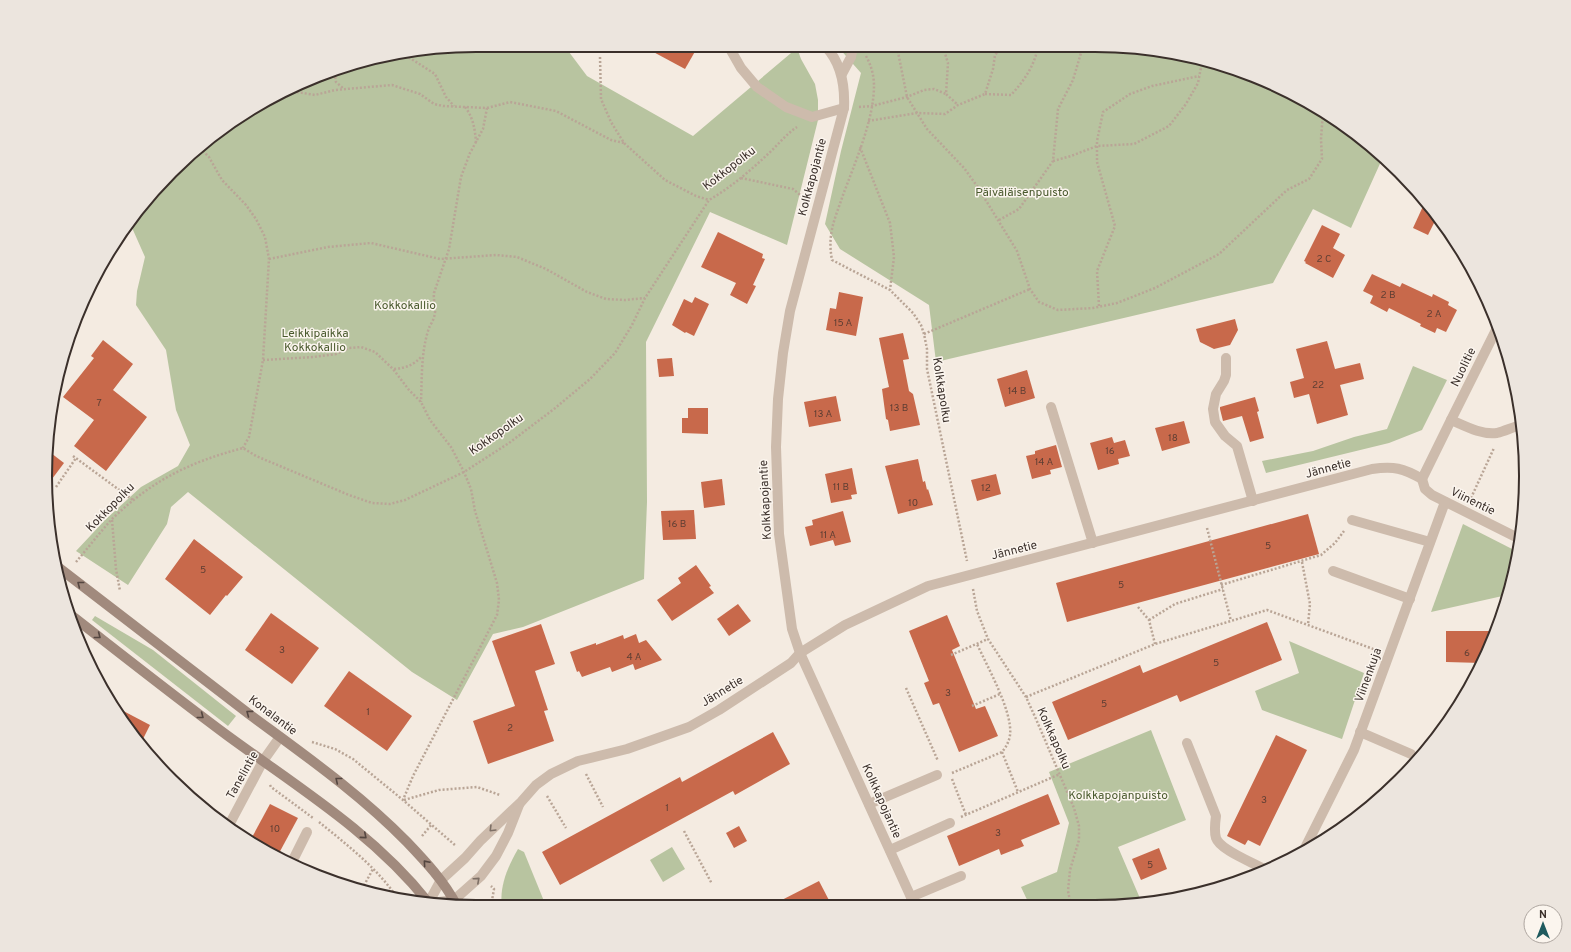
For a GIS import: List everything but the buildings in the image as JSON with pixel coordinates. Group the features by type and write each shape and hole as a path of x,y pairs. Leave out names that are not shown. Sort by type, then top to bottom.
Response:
{"main road":[{"name":"Konalantie","path":"63,571 324,769 368,805 401,836 441,880 453,899"},
{"path":"78,620 228,736 334,812 395,864 425,896"}],"street":[{"path":"731,52 741,68 757,87 786,107 812,117 844,108"},
{"path":"829,52 842,74"},
{"path":"842,74 852,52"},
{"name":"Kolkkapojantie","path":"842,74 845,90 844,108 790,311 783,353 778,399 776,447 779,534 792,629 800,652 912,900"},
{"name":"Nuolitie","path":"1451,420 1494,334"},
{"path":"1226,358 1226,375 1216,394 1213,409 1215,422 1225,436 1237,446 1252,501"},
{"path":"1051,406 1093,543"},
{"path":"1422,479 1451,420 1467,428 1484,432 1496,433 1516,427"},
{"name":"Jännetie","path":"432,897 441,880 465,858 536,785 551,774 578,761 627,749 689,727 719,710 791,663 800,652 845,624 928,586 1372,469 1385,467 1399,468 1422,479"},
{"name":"Viinentie","path":"1422,479 1425,489 1432,495 1514,536"},
{"name":"Viinenkuja","path":"1308,843 1354,750 1445,502"},
{"path":"1352,520 1430,542"},
{"path":"1333,571 1410,599"},
{"path":"1360,732 1411,754"},
{"name":"Tanelintie","path":"231,822 264,761 280,737"},
{"path":"1187,743 1216,816 1216,839 1222,847 1260,867"},
{"path":"869,804 937,775"},
{"name":"Jännetie","path":"458,899 481,876 496,856 508,832 520,802"},
{"path":"890,850 950,822"},
{"path":"294,859 307,832"},
{"path":"917,900 961,876"}],"path":[{"path":"898,52 907,97 916,113 927,129 964,168 973,180 1017,251 1030,289 1039,302 1058,310 1072,310 1117,302 1155,288 1219,254 1287,190 1309,179 1322,159 1321,139 1323,118"},
{"path":"945,52 948,63 946,94"},
{"path":"985,94 993,69 995,55 997,52"},
{"path":"868,121 916,113 945,114 958,106 985,94 1011,96 1024,81 1036,52"},
{"path":"999,220 1019,208 1053,161 1058,109 1074,80 1082,52"},
{"path":"864,53 871,65 874,84 872,106 860,147 890,223 894,257 890,290"},
{"path":"600,57 601,99 611,122 624,143 665,180 696,196 709,200"},
{"path":"409,58 435,74 446,97 454,106"},
{"path":"1053,161 1098,146 1134,144 1169,126 1198,83 1201,65"},
{"path":"1099,306 1097,271 1115,226 1098,162 1098,146 1103,112 1130,94 1152,86 1199,76"},
{"path":"335,77 336,82 345,89"},
{"path":"297,92 315,95 345,89 392,85 420,94 434,104 443,106 487,108 510,102 556,111 611,140 624,143"},
{"path":"844,108 872,106 907,97 924,90 934,89 946,94 958,106"},
{"path":"465,106 469,112 473,124 476,143"},
{"path":"421,402 422,355 428,329 434,317 434,292 446,259 459,196 461,177 483,129 487,108"},
{"name":"Kokkopolku","path":"79,559 112,520 133,500 169,475 196,462 242,448 256,456 348,495 372,503 390,504 405,500 464,472 509,443 554,409 590,378 615,353 632,325 645,298 709,200 721,193 740,178 768,154 791,131 812,117"},
{"name":"Kolkkapolku","path":"860,147 831,229 829,246 832,260 890,290 913,314 921,325 927,349 929,376 968,568"},
{"path":"203,151 209,157 222,180 246,205 256,219 265,236 269,259 263,360 249,437 242,448"},
{"path":"740,178 793,189 807,201"},
{"path":"269,259 328,246 371,243 426,257 440,259 496,255 517,258 546,269 587,292 606,299 625,300 645,298"},
{"path":"924,334 1030,289"},
{"path":"263,360 314,357 336,354 348,348 361,347 375,352 393,369 409,390 421,402 430,420 451,447 471,489 475,512 497,583 499,600 497,616 413,776 403,800"},
{"path":"393,369 404,368 415,363 422,355"},
{"path":"1470,500 1496,445 1500,432"},
{"path":"73,456 133,500"},
{"path":"56,487 76,458"},
{"path":"112,520 117,583 120,591"},
{"path":"1221,585 1302,562 1321,555 1335,543 1352,520"},
{"path":"1206,523 1231,621"},
{"path":"1302,562 1310,604 1308,625"},
{"name":"Kolkkapolku","path":"972,586 977,611 988,639 1026,697 1074,808 1079,826 1079,840 1070,870 1068,891 1070,900"},
{"path":"1149,620 1175,604 1223,589"},
{"path":"1138,607 1149,620 1155,644"},
{"path":"1026,697 1155,644 1267,610 1376,650"},
{"path":"951,655 988,639"},
{"path":"937,775 950,774 1002,752 1007,746 1010,735 1008,718 1000,694 977,644"},
{"path":"906,688 938,762 950,774 966,815"},
{"path":"972,706 1000,694"},
{"path":"319,743 335,749 352,759 403,800 458,849"},
{"path":"1002,752 1018,792"},
{"path":"585,773 603,807"},
{"path":"950,822 1060,774"},
{"path":"271,787 328,829 372,869 392,892"},
{"path":"403,800 439,790 477,787 500,795"},
{"path":"547,796 566,828"},
{"path":"684,831 712,884"},
{"path":"364,885 372,869"},
{"path":"488,882 494,889 492,900"}],"green space":[{"name":"Kokkokallio","path":"569,52 587,76 693,136 792,52 798,52 815,84 818,100 818,120 787,245 710,212 646,342 647,502 644,579 523,627 493,634 457,700 412,672 188,492 171,507 167,524 128,585 76,551 105,520 141,487 178,466 190,445 176,410 166,350 136,305 137,291 145,257 132,228 157,196 196,157 240,123 288,96 314,84 366,66 393,60 448,53"},
{"name":"Päiväläisenpuisto","path":"842,52 1095,52 1123,53 1178,60 1205,66 1257,84 1283,96 1331,123 1381,162 1351,228 1313,209 1273,283 936,362 929,305 840,249 825,224 841,151 861,73"},
{"path":"1413,366 1447,380 1422,430 1389,443 1266,473 1262,461 1313,451 1354,437 1387,429"},
{"path":"1463,524 1512,549 1501,596 1431,612"},
{"path":"95,616 153,650 236,716 228,726 92,620"},
{"path":"1289,641 1364,673 1342,739 1262,710 1255,691 1299,673"},
{"name":"Kolkkapojanpuisto","path":"1151,730 1186,820 1118,847 1140,897 1095,900 1027,900 1021,887 1057,872 1069,823 1049,772"},
{"path":"672,847 685,869 663,882 650,860"},
{"path":"518,849 524,852 544,900 501,900 503,884 511,862"}],"park label":[{"name":"Leikkipaikka Kokkokallio","path":"315,340"}]}
